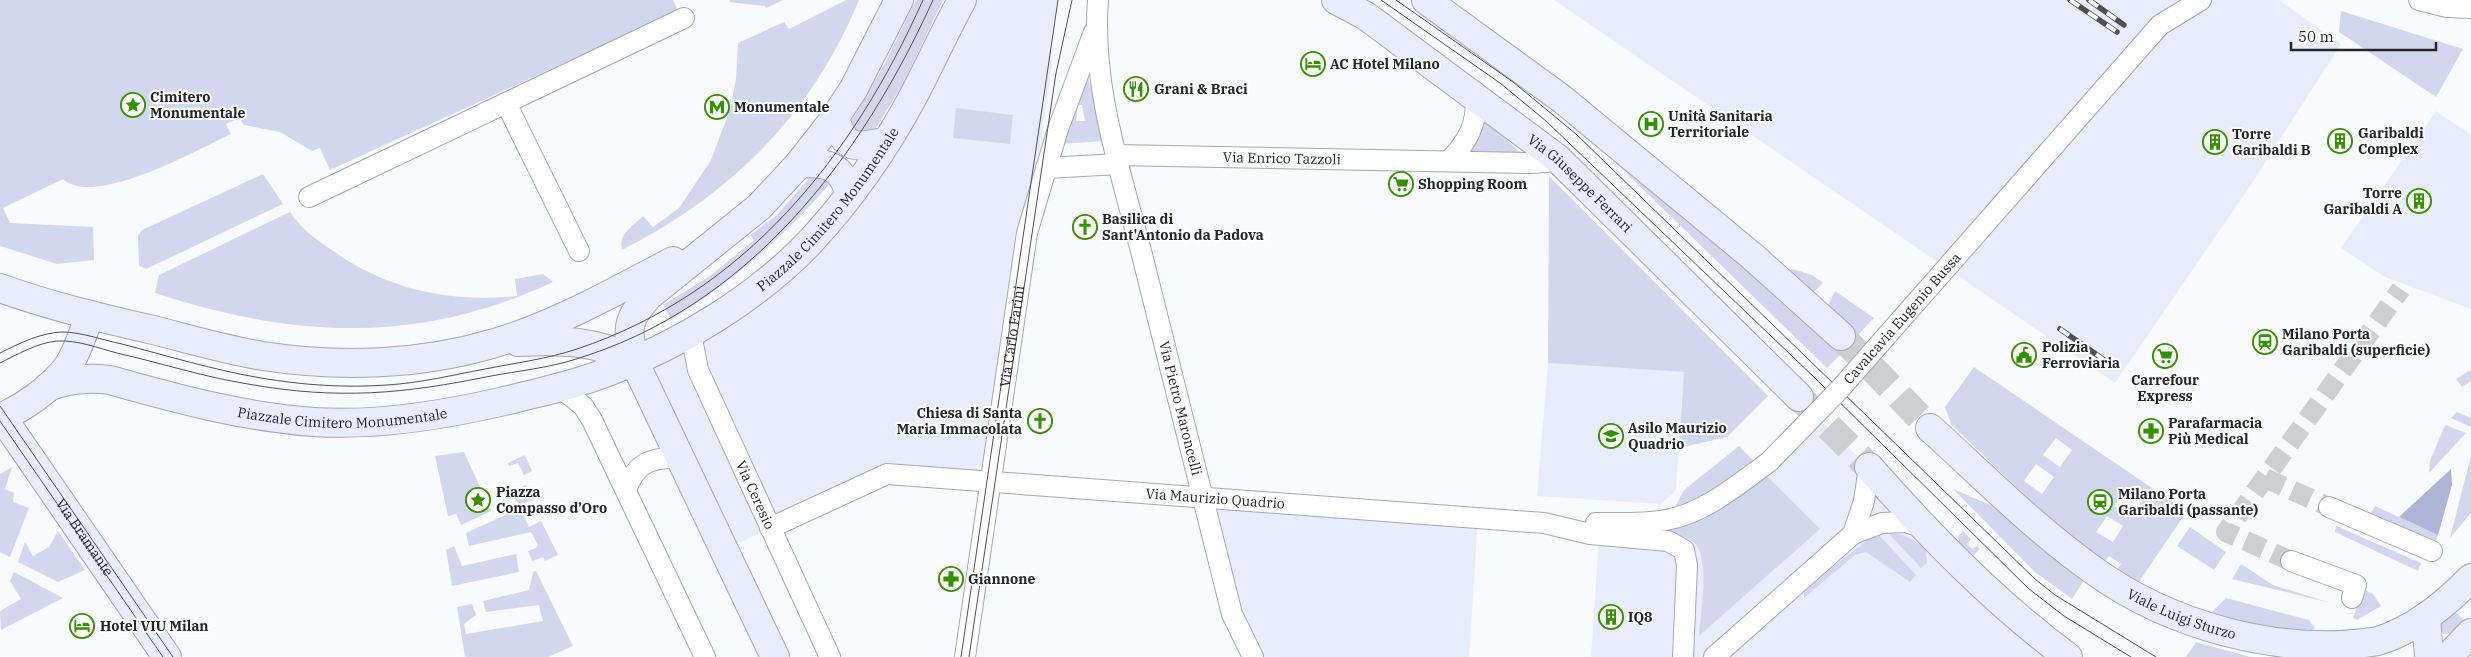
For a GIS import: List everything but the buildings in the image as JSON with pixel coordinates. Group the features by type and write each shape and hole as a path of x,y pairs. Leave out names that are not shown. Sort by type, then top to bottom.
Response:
{"main road":[{"path":"775,657 634,361 630,334 632,317 637,308 721,236 759,207 799,164 835,118 860,78 899,0"},
{"name":"Piazzale Cimitero Monumentale","path":"48,387 77,378 107,379 228,410 270,417 335,422 396,420 442,414 559,387 603,374 634,361 695,329 753,292 780,272 826,224 887,141 914,94 962,0"},
{"name":"Via Giuseppe Ferrari","path":"1336,0 1366,16 1557,158 1799,397"},
{"path":"1426,0 1562,98 1746,251 1841,336"},
{"path":"835,118 840,135 853,146 862,147 887,141"},
{"path":"799,164 813,162 836,170 846,181 848,194"},
{"path":"0,288 90,315 245,352 305,360 397,361 494,343 535,328 602,298 721,236"},
{"name":"Piazzale Cimitero Monumentale","path":"1,417 48,387 62,372 73,357 90,315"},
{"path":"494,343 574,342 606,348 634,361"},
{"name":"Via Bramante","path":"1,417 167,657"},
{"name":"Viale Luigi Sturzo","path":"1930,428 2011,502 2089,567 2138,599 2197,626 2261,645 2311,651 2336,650 2369,644 2420,621 2471,578"},
{"path":"1869,467 1922,527 2009,612 2068,657"},
{"path":"2420,621 2424,657"},
{"path":"2420,621 2429,657"},
{"path":"2448,657 2471,633"}],"street":[{"name":"Via Carlo Farini","path":"1098,0 1096,26 1104,97 1118,159"},
{"name":"Cavalcavia Eugenio Bussa","path":"1544,523 1632,522 1665,520 1685,515 1709,505 1769,462 1839,390 2160,25 2201,0"},
{"path":"2419,0 2447,7 2471,8"},
{"path":"309,197 419,137 506,103 684,18"},
{"name":"Via Carlo Farini","path":"965,657 1028,232 1058,129 1096,26"},
{"path":"1449,161 1469,138 1475,123 1476,97"},
{"path":"506,103 579,251"},
{"name":"Via Enrico Tazzoli","path":"1046,168 1118,159 1539,163 1557,158"},
{"name":"Via Pietro Maroncelli","path":"1118,159 1232,614 1253,657"},
{"name":"Via Ceresio","path":"695,329 693,347 698,370 830,657"},
{"path":"559,387 575,398 588,414 705,657"},
{"path":"626,490 635,471 640,466 661,458 680,458"},
{"path":"1853,534 1864,502 1869,467"},
{"name":"Via Maurizio Quadrio","path":"770,528 887,474 1544,523 1590,534 1668,542 1681,547 1686,554 1682,657"},
{"path":"2329,507 2432,551"},
{"path":"1714,657 1853,534 1882,523 1905,522 1922,527"},
{"path":"2291,561 2356,585 2352,598"}],"shaded area":[{"name":"Cimitero Monumentale","path":"0,0 673,0 678,11 330,170 320,148 312,151 280,132 244,125 239,118 226,124 231,134 146,173 121,182 98,186 78,186 63,179 3,208 10,223 93,227 94,260 57,264 0,246"},
{"path":"730,0 783,0 766,8 765,6 730,2"},
{"path":"846,0 859,0 840,41 818,79 764,147 733,176 699,203 662,228 622,250 621,244 624,235 643,216 653,227 679,208 711,160 731,107 736,78 738,43 784,22 789,29"},
{"path":"916,0 943,0 903,84 872,134 862,140 849,124 883,67"},
{"path":"964,0 1059,0 1051,34 1052,66 991,482 887,474 728,548 637,362 791,264"},
{"path":"1554,0 2279,0 2341,44 2250,186 2115,383"},
{"path":"2341,11 2463,49 2436,97 2339,32"},
{"path":"1087,73 1105,141 1059,144","holes":["1078,105 1082,105 1085,121 1076,121"]},
{"path":"956,108 1013,115 1010,144 953,138"},
{"path":"2436,111 2471,135 2471,309 2385,277 2341,248"},
{"path":"1482,118 1521,153 1470,154 1468,149"},
{"path":"1592,140 1774,290 1841,354 1827,368"},
{"path":"263,174 283,204 146,269 139,266 138,236 142,230"},
{"path":"811,176 833,180 796,220 758,256 716,290 671,320 663,305 711,275 754,240 750,235 776,216"},
{"path":"1549,176 1768,396 1727,437 1679,448 1684,372 1548,363"},
{"path":"290,212 298,223 313,236 350,262 372,274 418,290 442,295 492,298 517,296 515,279 543,274 553,282 503,302 454,317 405,325 356,328 306,326 257,319 206,308 155,293 159,275"},
{"path":"1793,269 1812,275 1823,283 1811,295 1789,271"},
{"path":"1835,291 1874,318 1855,338 1826,309"},
{"name":"Asilo Maurizio Quadrio","path":"1548,363 1684,372 1676,490 1661,504 1537,496"},
{"path":"1974,367 2180,507 2183,517 2136,586 2114,573 2121,564 2109,556 2103,565 2067,536 1951,424 1945,407","holes":["2056,438 2072,450 2060,467 2043,455","2036,464 2054,477 2042,494 2024,481","2125,490 2142,501 2131,517 2114,506","2107,516 2123,526 2113,542 2096,532"]},
{"path":"2471,370 2471,381 2462,387 2456,379"},
{"path":"2457,412 2471,418 2471,427 2451,418"},
{"path":"1817,416 2066,657 1591,657 1600,522 1686,517"},
{"path":"2445,425 2466,433 2429,473 2430,461"},
{"path":"1739,446 1754,461 1701,497 1675,507 1684,490"},
{"path":"464,452 491,511 461,525 456,514 448,516 435,456"},
{"path":"525,455 532,471 524,475 518,463 509,466 508,463"},
{"path":"2471,456 2471,513 2450,538"},
{"path":"12,467 5,489 14,493 13,502 29,508 10,557 0,552 0,474"},
{"path":"2451,469 2452,485 2438,535 2399,517"},
{"path":"1766,475 1820,529 1699,636 1703,585 1702,558 1698,548 1692,541 1658,530 1689,523 1702,517"},
{"path":"526,485 533,499 519,506 512,492"},
{"path":"1953,489 2009,513 2084,580 2072,599 2035,572"},
{"path":"1203,498 1478,518 1469,657 1254,657"},
{"path":"2375,506 2438,535 2435,542 2371,513"},
{"path":"520,508 529,527 541,521 558,555 545,561 543,557 532,561 528,551 536,548 538,545 531,532 469,546 466,533"},
{"path":"2336,526 2421,563 2418,571 2335,532"},
{"path":"2190,527 2226,552 2214,570 2177,546"},
{"path":"58,531 85,570 58,582 18,562 25,542 33,556 49,547"},
{"path":"1963,531 1971,539 1967,544 1973,549 1977,545 1980,549 1969,560 1961,553 1958,536"},
{"path":"1888,533 1905,536 1918,543 1926,551 1927,563 1921,568"},
{"path":"1879,535 1916,575 1910,582 1866,552 1855,555 1804,598 1804,590 1871,537"},
{"path":"454,546 462,566 516,554 519,572 452,586 446,550"},
{"path":"2241,564 2273,585 2331,603 2232,579"},
{"path":"536,571 573,646 548,657 465,657 457,607 472,604 476,615 464,624 466,634 543,621 539,605 486,612 483,601 529,590 533,572"},
{"path":"14,572 63,598 1,630 0,611 21,599 10,581"},
{"path":"2363,589 2373,594 2381,606 2357,620 2353,618"},
{"path":"2226,598 2309,620 2315,628 2312,631 2307,629 2305,634 2237,621 2212,612"},
{"path":"2453,610 2464,620 2454,631 2443,634 2435,627"},
{"path":"2196,642 2250,657 2186,657"}],"tunnel":[{"path":"2291,561 2226,532 2401,289"},
{"path":"1841,336 1930,428"},
{"path":"1799,397 1869,467"},
{"path":"2265,478 2329,507"}],"tram line":[{"path":"0,353 38,336 70,332 243,375 308,384 355,386 424,381 543,358 577,349 637,324 692,293 742,255 787,212 827,165 863,113 895,58 923,0"},
{"path":"0,363 35,346 65,341 248,384 312,392 370,393 429,387 553,365 573,360 636,336 693,304 745,265 792,220 834,170 871,116 904,59 933,0"},
{"path":"961,657 1058,0"},
{"path":"969,657 1056,73 1072,0"},
{"path":"1381,0 1500,83 1546,121 1816,379 2029,589 2064,616 2131,657"},
{"path":"1396,0 1513,82 1576,134 2035,579 2055,595 2156,657"},
{"path":"0,406 173,657"},
{"path":"0,421 163,657"}],"railway":[{"path":"2070,0 2117,32"},
{"path":"2089,0 2124,25"},
{"path":"2060,329 2110,364"}],"place":[{"name":"AC Hotel Milano","path":"1313,64"},
{"name":"Grani & Braci","path":"1136,89"},
{"name":"Cimitero Monumentale","path":"133,105"},
{"name":"Monumentale","path":"717,107"},
{"name":"Unità Sanitaria Territoriale","path":"1651,124"},
{"name":"Garibaldi Complex","path":"2340,141"},
{"name":"Torre Garibaldi B","path":"2215,142"},
{"name":"Shopping Room","path":"1401,184"},
{"name":"Torre Garibaldi A","path":"2419,201"},
{"name":"Basilica di Sant'Antonio da Padova","path":"1085,227"},
{"name":"Milano Porta Garibaldi (superficie)","path":"2265,342"},
{"name":"Polizia Ferroviaria","path":"2024,355"},
{"name":"Carrefour Express","path":"2165,356"},
{"name":"Chiesa di Santa Maria Immacolata","path":"1040,421"},
{"name":"Parafarmacia Più Medical","path":"2151,431"},
{"name":"Asilo Maurizio Quadrio","path":"1611,436"},
{"name":"Piazza Compasso d’Oro","path":"478,500"},
{"name":"Milano Porta Garibaldi (passante)","path":"2100,502"},
{"name":"Giannone","path":"951,579"},
{"name":"IQ8","path":"1611,617"},
{"name":"Hotel VIU Milan","path":"82,626"}]}
